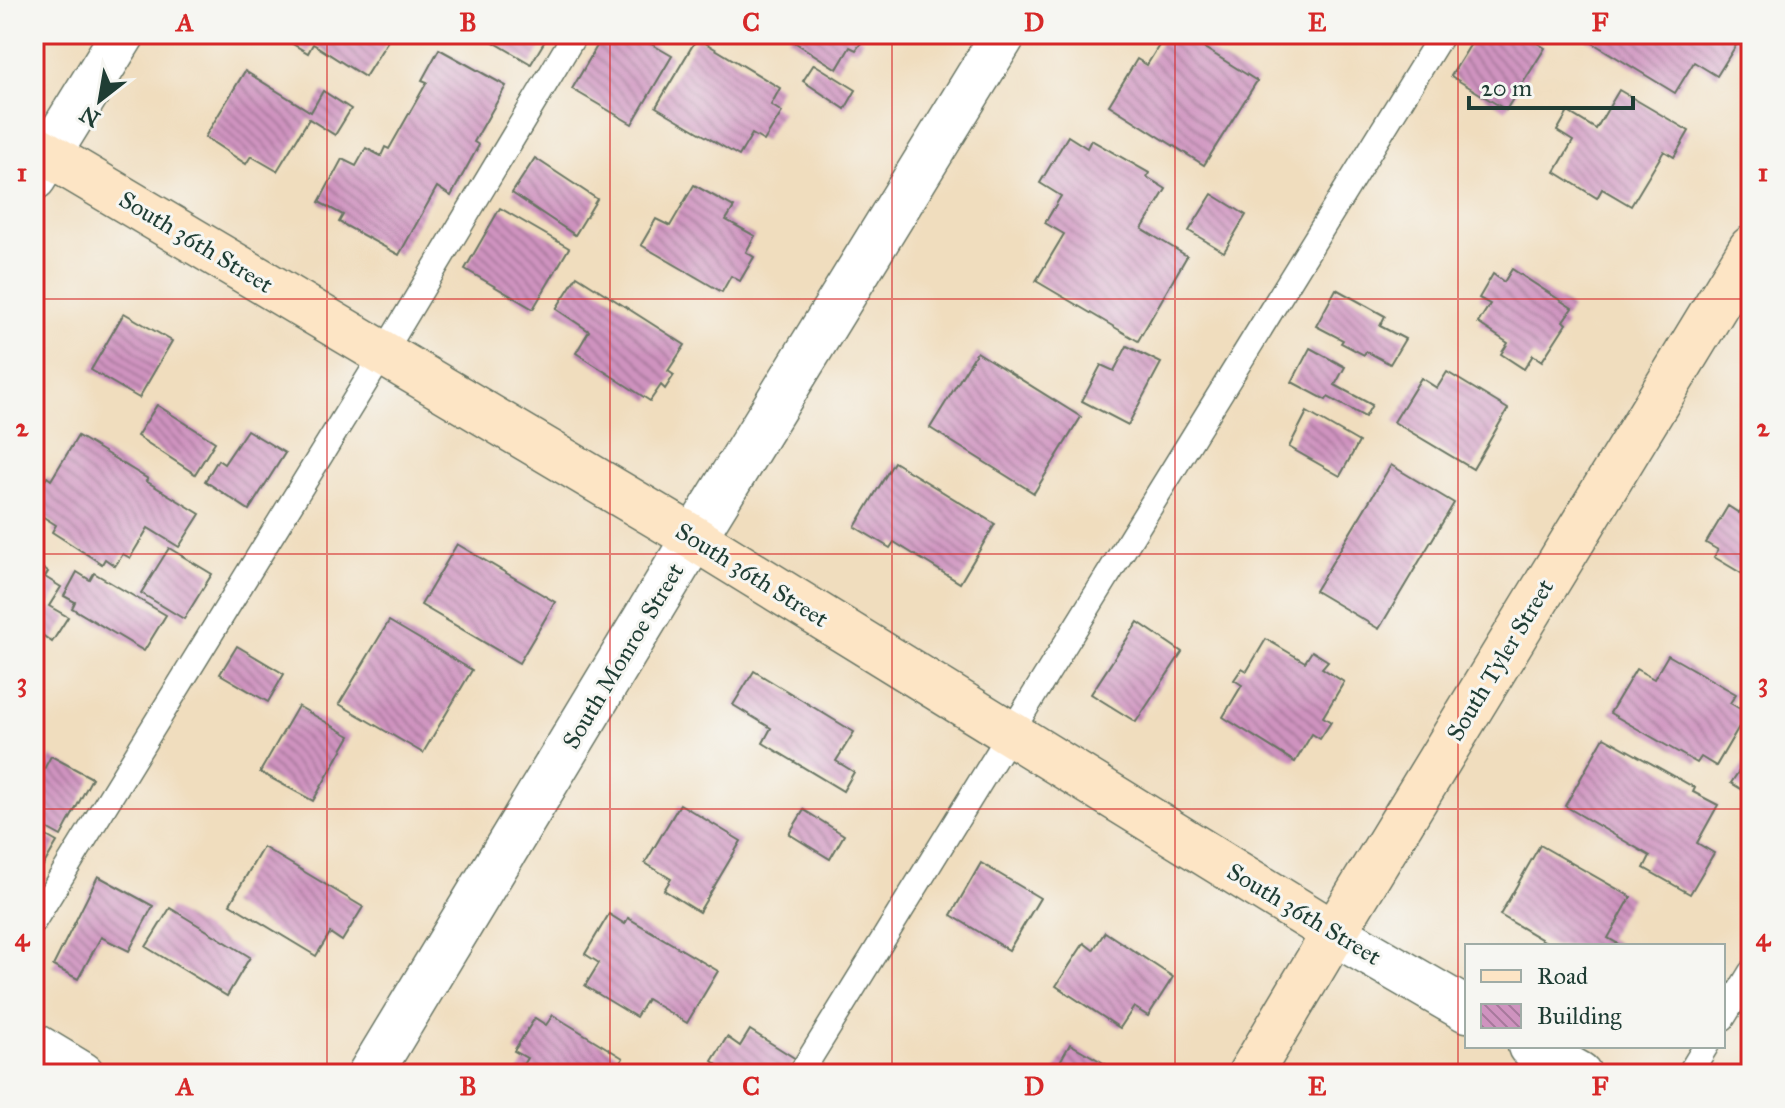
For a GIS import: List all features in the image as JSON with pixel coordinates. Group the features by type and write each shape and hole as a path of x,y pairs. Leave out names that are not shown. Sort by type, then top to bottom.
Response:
{"street":[{"path":"39,159 123,34"},
{"name":"South Monroe Street","path":"370,1074 1004,34"},
{"name":"South 36th Street","path":"39,159 383,354 694,538 1334,933 1465,1009"},
{"name":"South Tyler Street","path":"1250,1074 1751,248"},
{"path":"34,1045 82,1074"},
{"path":"1534,1048 1579,1074"}],"lane":[{"path":"34,921 383,354 575,34"},
{"path":"800,1074 1442,34"},
{"path":"1725,1015 1751,972"},
{"path":"1689,1074 1705,1048"}],"building":[{"path":"276,34 392,34 365,77 313,44 308,53"},
{"path":"480,34 549,34 531,64"},
{"path":"604,34 634,34 672,56 632,124 572,89"},
{"path":"791,34 855,34 863,40 856,50 850,47 837,69 788,38"},
{"path":"1166,34 1182,34 1257,81 1204,165 1109,105 1137,59 1147,65"},
{"path":"1477,34 1523,34 1545,48 1506,110 1451,76"},
{"path":"1578,34 1743,34 1717,76 1694,62 1675,93"},
{"path":"697,38 780,88 771,105 782,112 764,141 752,134 739,156 656,107"},
{"path":"439,49 506,86 474,142 479,145 451,196 437,187 399,255 339,222 343,215 319,202 342,159 356,166 366,148 381,156 385,147 389,149 427,82 422,80"},
{"path":"814,64 856,90 845,109 803,81"},
{"path":"245,71 311,112 323,91 351,109 335,135 309,119 277,171 251,156 246,164 205,137"},
{"path":"1619,90 1689,131 1674,157 1664,151 1631,206 1602,189 1597,198 1555,172 1573,141 1557,131 1568,112 1596,129"},
{"path":"1068,136 1087,148 1091,140 1149,173 1147,177 1166,189 1142,229 1187,256 1138,341 1036,281 1064,234 1045,223 1061,196 1040,183"},
{"path":"535,158 597,199 575,235 512,193"},
{"path":"694,185 734,207 726,220 755,236 746,252 754,257 740,281 731,276 722,292 641,245 656,219 670,226"},
{"path":"1212,194 1246,215 1224,252 1189,231"},
{"path":"500,208 569,248 533,309 465,269"},
{"path":"1512,269 1572,308 1563,321 1566,324 1542,361 1533,355 1524,369 1501,354 1508,343 1478,323 1490,304 1479,298 1493,274 1504,282"},
{"path":"577,276 685,345 668,371 674,375 665,389 661,385 650,401 576,353 589,331 556,309"},
{"path":"1336,289 1385,316 1380,326 1405,339 1390,364 1366,351 1364,355 1316,326"},
{"path":"124,313 172,341 139,398 91,370"},
{"path":"1127,346 1161,363 1128,425 1082,401 1101,365 1114,371"},
{"path":"1310,348 1345,367 1335,385 1372,405 1365,417 1292,382"},
{"path":"977,352 1081,417 1034,493 930,428"},
{"path":"1447,372 1508,409 1473,469 1394,422 1421,378 1437,388"},
{"path":"157,405 215,442 195,474 137,436"},
{"path":"1307,412 1359,442 1340,476 1289,447"},
{"path":"247,430 285,453 249,510 205,481 218,460 224,464"},
{"path":"78,436 200,514 179,547 148,528 130,558 123,554 115,566 105,559 102,564 52,532 56,525 34,511 34,499 47,477 51,480"},
{"path":"894,462 995,524 960,583 894,542 890,548 855,527"},
{"path":"1391,465 1454,503 1379,629 1315,591"},
{"path":"1744,505 1751,509 1751,579 1714,557 1718,550 1706,543 1728,506 1739,513"},
{"path":"457,544 555,602 519,663 421,605"},
{"path":"169,548 212,574 184,619 141,593"},
{"path":"34,563 48,572 45,577 61,587 49,606 68,617 52,642 38,632 34,638"},
{"path":"77,572 90,580 94,573 166,615 144,651 72,608 75,602 64,596"},
{"path":"389,621 472,670 423,753 339,704"},
{"path":"1138,622 1182,652 1136,722 1091,694"},
{"path":"1266,639 1305,662 1312,651 1328,661 1322,668 1344,682 1323,717 1331,722 1320,739 1312,734 1295,762 1223,717 1242,685 1234,680 1242,668 1247,671"},
{"path":"237,646 284,674 268,702 220,674"},
{"path":"1668,655 1736,694 1730,703 1747,713 1716,766 1701,757 1697,763 1610,713 1636,669 1654,679"},
{"path":"754,671 854,732 836,761 854,772 843,791 763,743 771,728 733,705"},
{"path":"298,706 350,736 313,801 260,772"},
{"path":"1604,737 1695,788 1693,792 1718,805 1697,843 1714,853 1690,894 1644,868 1650,856 1565,806"},
{"path":"1751,753 1751,795 1731,783"},
{"path":"51,756 92,778 61,836 34,821 34,788"},
{"path":"680,804 741,841 699,912 664,890 671,879 645,863"},
{"path":"804,810 844,835 830,859 789,834"},
{"path":"34,829 57,842 34,881"},
{"path":"1540,845 1631,897 1608,938 1618,944 1550,944 1500,915"},
{"path":"263,847 363,907 342,941 330,933 316,956 230,904"},
{"path":"981,863 1040,898 1009,950 951,915"},
{"path":"98,876 153,906 129,951 101,937 78,979 53,966"},
{"path":"170,908 250,957 227,996 146,947"},
{"path":"609,914 625,924 628,918 718,971 687,1023 647,999 636,1017 585,986 599,963 585,954"},
{"path":"1105,932 1173,977 1148,1016 1134,1007 1120,1028 1056,986 1084,943 1093,950"},
{"path":"553,1015 623,1058 621,1062 640,1074 517,1074 527,1058 514,1051 535,1018 546,1025"},
{"path":"750,1030 796,1059 786,1074 718,1074 721,1068 712,1061 727,1037 740,1046"},
{"path":"1070,1044 1123,1074 1053,1074"}]}
